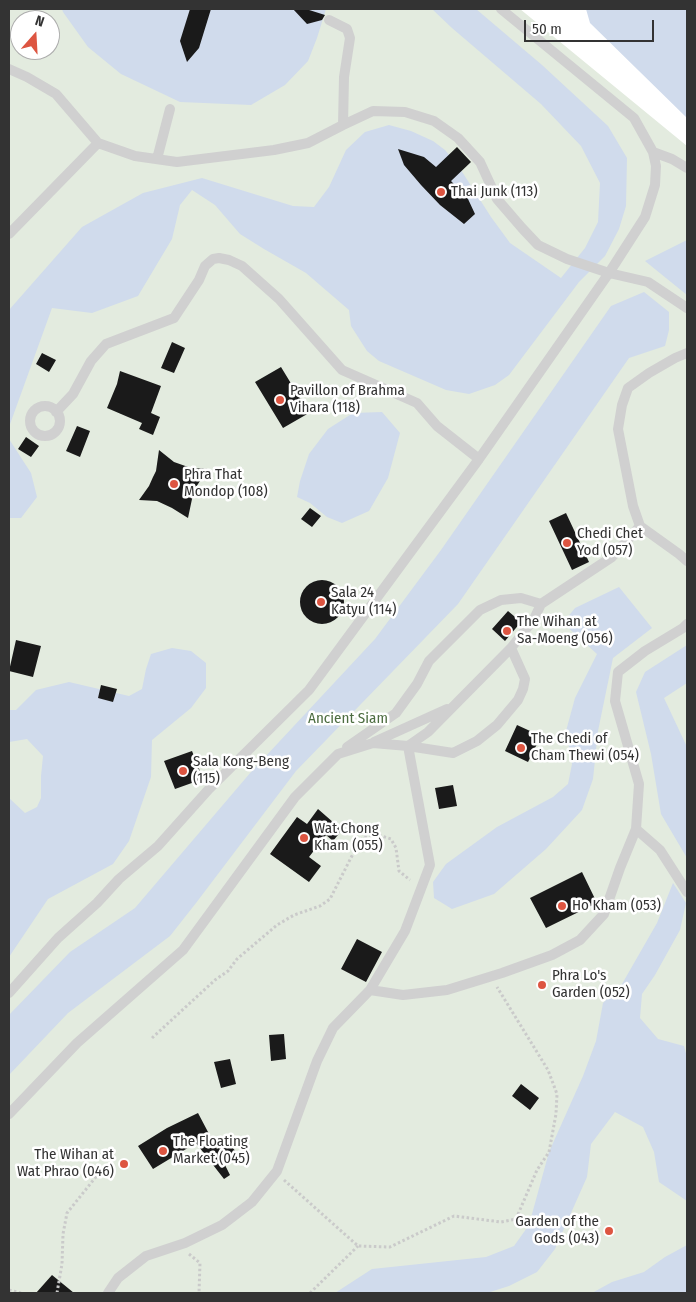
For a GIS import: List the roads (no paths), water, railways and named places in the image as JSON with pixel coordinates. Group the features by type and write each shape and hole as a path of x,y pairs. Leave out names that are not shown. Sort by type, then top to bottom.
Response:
{"lane":[{"path":"9,993 58,938 97,903 119,879 158,846 209,789 309,690 479,459 609,273 645,217 656,185 656,166 653,152 634,118 502,9"},
{"path":"329,20 347,30 350,38 344,77 342,125"},
{"path":"9,69 56,94 98,143 135,156 177,162 274,150 308,143 373,111 405,112 434,121 458,138 480,162 497,199 538,245 567,259 596,269 648,282 687,308"},
{"path":"157,159 170,109"},
{"path":"9,234 98,143"},
{"path":"653,152 672,159 687,168"},
{"path":"56,412 73,394 92,361 106,344 174,318 199,280 205,266 214,259 220,258 242,266 279,299 342,370 417,403 437,426 479,459"},
{"path":"687,353 649,373 628,388 622,405 618,429 633,506 640,526 687,561"},
{"path":"408,746 428,732 511,648 534,619 541,604 612,557 640,526"},
{"path":"9,1114 77,1043 183,950 295,797 338,754 396,713 417,684 429,661 480,610 501,600 521,598 541,604"},
{"path":"370,990 403,995 447,990 489,977 552,955 580,940 604,914 636,828 639,784 616,701 618,672 644,651 687,624"},
{"path":"373,743 453,753 477,741 497,725 518,700 523,689 525,679 511,648"},
{"path":"338,754 373,743 453,706"},
{"path":"108,1293 118,1278 146,1256 178,1245 222,1225 252,1202 276,1173 317,1061 333,1028 370,990 405,931 430,864 408,746"},
{"path":"636,828 660,850 687,892"}],"water":[{"path":"62,9 326,9 308,61 285,85 251,105 180,102 121,74 88,47"},
{"path":"432,9 476,9 542,65 608,126 627,158 626,206 619,229 605,256 579,282 509,375 495,385 469,394 446,390 379,361 367,351 351,326 349,310 306,273 240,234 215,205 192,190 180,205 172,239 138,296 92,313 52,308 9,427 9,310 82,227 143,193 202,178 293,206 314,207 329,187 346,150 365,132 389,125 411,131 433,141 445,150 459,167 510,243 561,278 585,248 598,222 600,183 581,146 541,104"},
{"path":"586,9 687,9 687,118 590,23"},
{"path":"687,240 687,295 645,261"},
{"path":"644,292 669,312 669,330 665,346 629,358 458,604 296,771 170,936 68,1013 9,1075 9,1015 70,952 135,908 251,772 375,639 441,550 611,306"},
{"path":"382,412 400,433 388,478 369,511 342,523 327,517 310,503 297,497 309,454 328,429 353,413"},
{"path":"9,439 31,473 37,497 21,518 9,518"},
{"path":"619,587 652,628 613,658 598,731 593,779 582,810 546,849 494,894 452,909 434,898 433,882 446,864 497,827 553,797 568,784 572,764 566,731 575,698 597,654 563,623 575,608"},
{"path":"687,645 687,683 664,698 687,747 687,858 661,814 651,754 636,692 645,672"},
{"path":"172,648 191,651 206,663 206,688 191,708 152,740 151,777 129,841 113,864 48,899 9,957 9,798 25,813 37,807 41,798 43,756 27,739 9,742 9,710 16,710 36,690 69,682 129,696 142,689 151,654"},
{"path":"673,883 686,903 680,930 642,994 640,1018 658,1039 684,1046 687,1057 687,1201 659,1182 654,1152 643,1127 615,1112 591,1144 587,1177 555,1249 537,1272 509,1286 487,1293 335,1293 372,1269 486,1257 514,1246 529,1225 549,1152 583,1076 596,1041 603,1003 622,984 657,923"},
{"path":"687,1245 687,1293 592,1293 612,1282 644,1272 665,1257"}],"place":[{"name":"Thai Junk (113)","path":"441,192"},
{"name":"Pavillon of Brahma Vihara (118)","path":"280,400"},
{"name":"Phra That Mondop (108)","path":"174,484"},
{"name":"Chedi Chet Yod (057)","path":"567,543"},
{"name":"Sala 24 Katyu (114)","path":"321,602"},
{"name":"The Wihan at Sa-Moeng (056)","path":"507,631"},
{"name":"The Chedi of Cham Thewi (054)","path":"521,748"},
{"name":"Sala Kong-Beng (115)","path":"183,771"},
{"name":"Wat Chong Kham (055)","path":"304,838"},
{"name":"Ho Kham (053)","path":"562,906"},
{"name":"Phra Lo's Garden (052)","path":"542,985"},
{"name":"The Floating Market (045)","path":"163,1151"},
{"name":"The Wihan at Wat Phrao (046)","path":"124,1164"},
{"name":"Garden of the Gods (043)","path":"609,1231"}],"park label":[{"name":"Ancient Siam","path":"348,719"}]}
